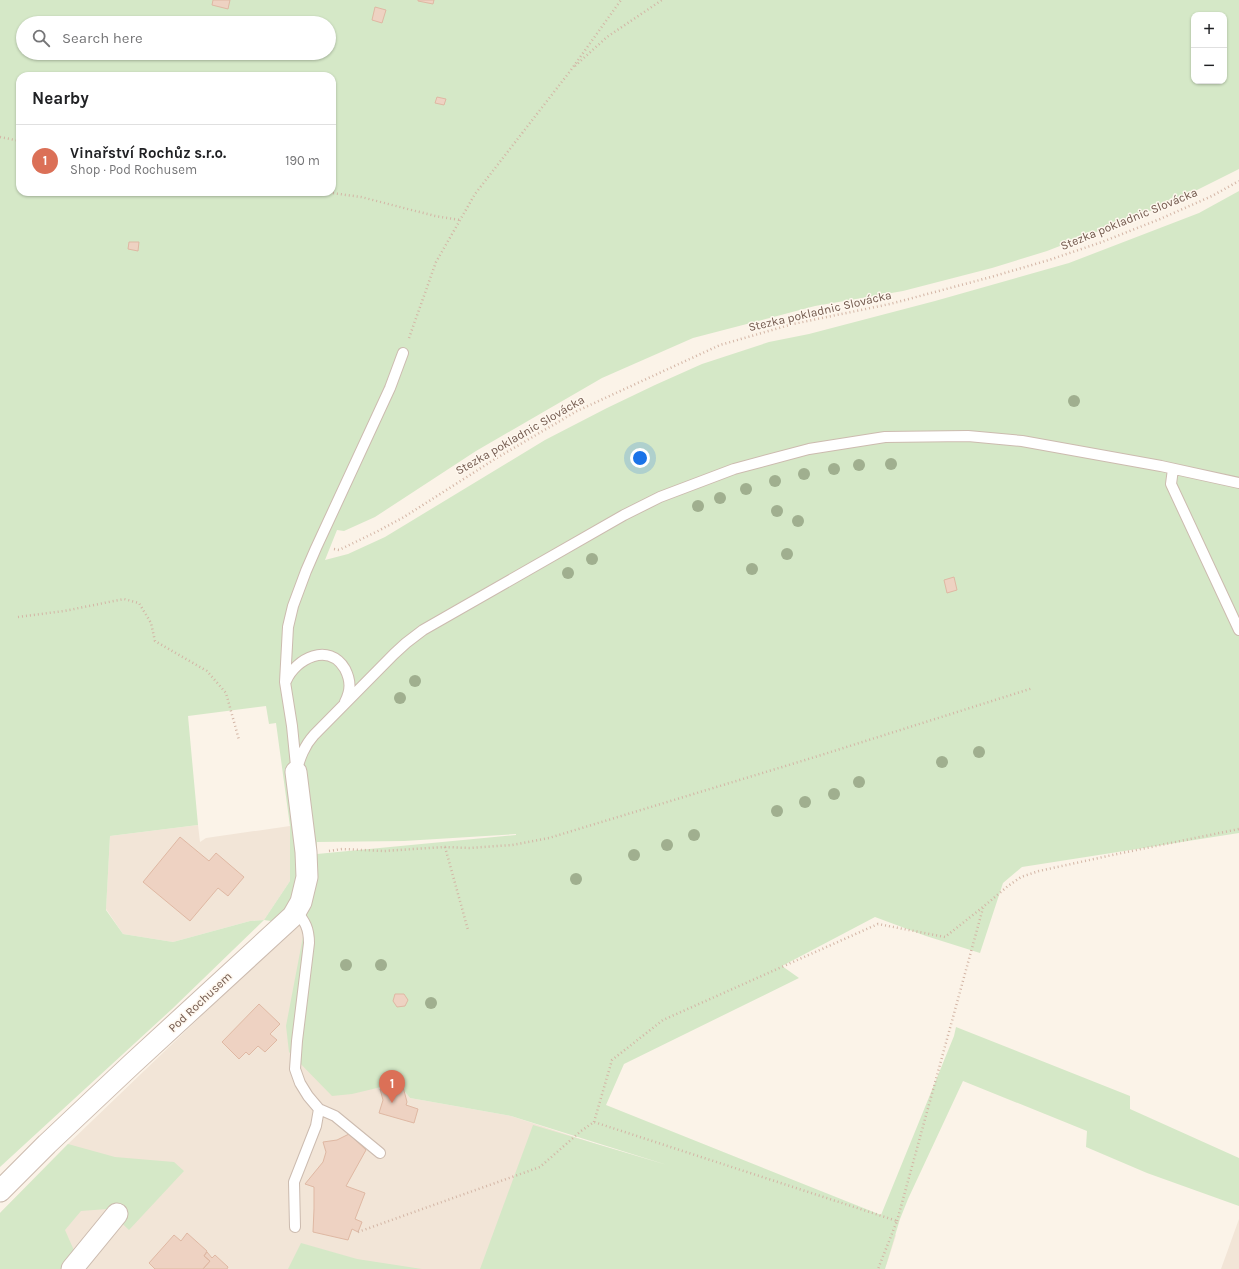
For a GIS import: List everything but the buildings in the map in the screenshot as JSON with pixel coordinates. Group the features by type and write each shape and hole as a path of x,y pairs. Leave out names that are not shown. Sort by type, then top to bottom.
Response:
{"street":[{"name":"Pod Rochusem","path":"0,1191 126,1070 286,922 296,910 301,902 307,877 306,852 296,772"},
{"path":"72,1269 117,1214"}],"lane":[{"path":"296,772 292,726 285,682 288,627 293,606 316,548 390,388 403,353"},
{"path":"296,772 306,745 314,735 406,643 423,630 624,515 660,497 734,469 809,449 885,437 968,436 1022,441 1173,469 1239,483"},
{"path":"1173,469 1171,484 1239,630"},
{"path":"285,682 292,669 306,659 316,655 333,657 342,665 349,678 349,692 344,706"},
{"path":"296,910 306,924 309,933 295,1068 300,1083 308,1096 319,1109 335,1116 380,1153"},
{"path":"295,1227 294,1182 316,1126 319,1109"}],"path":[{"path":"403,353 436,262 475,194 571,70 621,0"},
{"path":"571,70 607,37 662,0"},
{"path":"0,137 16,140"},
{"name":"Stezka pokladnic Slovácka","path":"316,548 339,550 378,531 404,517 495,459 577,411 720,345 793,324 890,304 1049,260 1102,242 1160,219 1212,196 1239,181"},
{"path":"336,194 361,197 435,216 460,220"},
{"path":"18,617 64,611 124,599 139,603 151,623 155,641 207,671 226,693 239,740"},
{"path":"306,852 342,849 384,851 445,847 469,848 512,845 549,838 1033,688"},
{"path":"358,1232 540,1167 581,1131 594,1122 612,1060 663,1020 878,924 945,937 1021,877 1039,871 1239,829"},
{"path":"445,847 468,930"},
{"path":"878,1269 896,1221 983,907"},
{"path":"594,1122 896,1221"}],"shaded area":[{"path":"198,825 200,842 206,838 290,826 290,881 264,920 250,921 173,942 123,934 106,909 110,836"},
{"path":"296,925 305,926 377,1088 399,1083 410,1098 511,1116 596,1144 896,1235 884,1269 0,1269 0,1213 68,1144"},
{"path":"1239,1219 1239,1269 1221,1269"}],"green space":[{"path":"0,0 1239,0 1239,169 1171,203 1047,251 992,268 903,291 815,306 693,338 602,378 476,451 375,517 344,531 337,530 325,560 348,554 385,537 545,440 607,408 702,364 769,342 809,334 935,301 1069,263 1199,213 1239,191 1239,833 1022,867 1003,883 980,953 926,936 875,917 782,966 799,978 624,1064 606,1105 881,1215 954,1036 956,1027 1130,1096 1130,1109 1239,1158 1239,1206 1147,1173 1086,1147 1087,1131 963,1081 908,1199 900,1219 885,1269 480,1269 533,1125 667,1165 511,1116 410,1098 398,1083 352,1094 332,1096 289,1052 286,1026 305,926 264,920 172,1009 0,1167","holes":["266,706 269,724 276,723 290,826 290,881 264,920 250,921 173,942 123,934 106,910 110,836 198,825 188,716","516,835 317,854 317,842 404,841"]},
{"path":"68,1144 115,1157 174,1162 184,1171 129,1230 107,1209 81,1211 65,1230 76,1255 64,1269 0,1269 0,1213"},
{"path":"301,1243 357,1259 422,1269 288,1269"}],"place":[{"name":"Vinařství Rochůz s.r.o.","path":"392,1103"}]}
